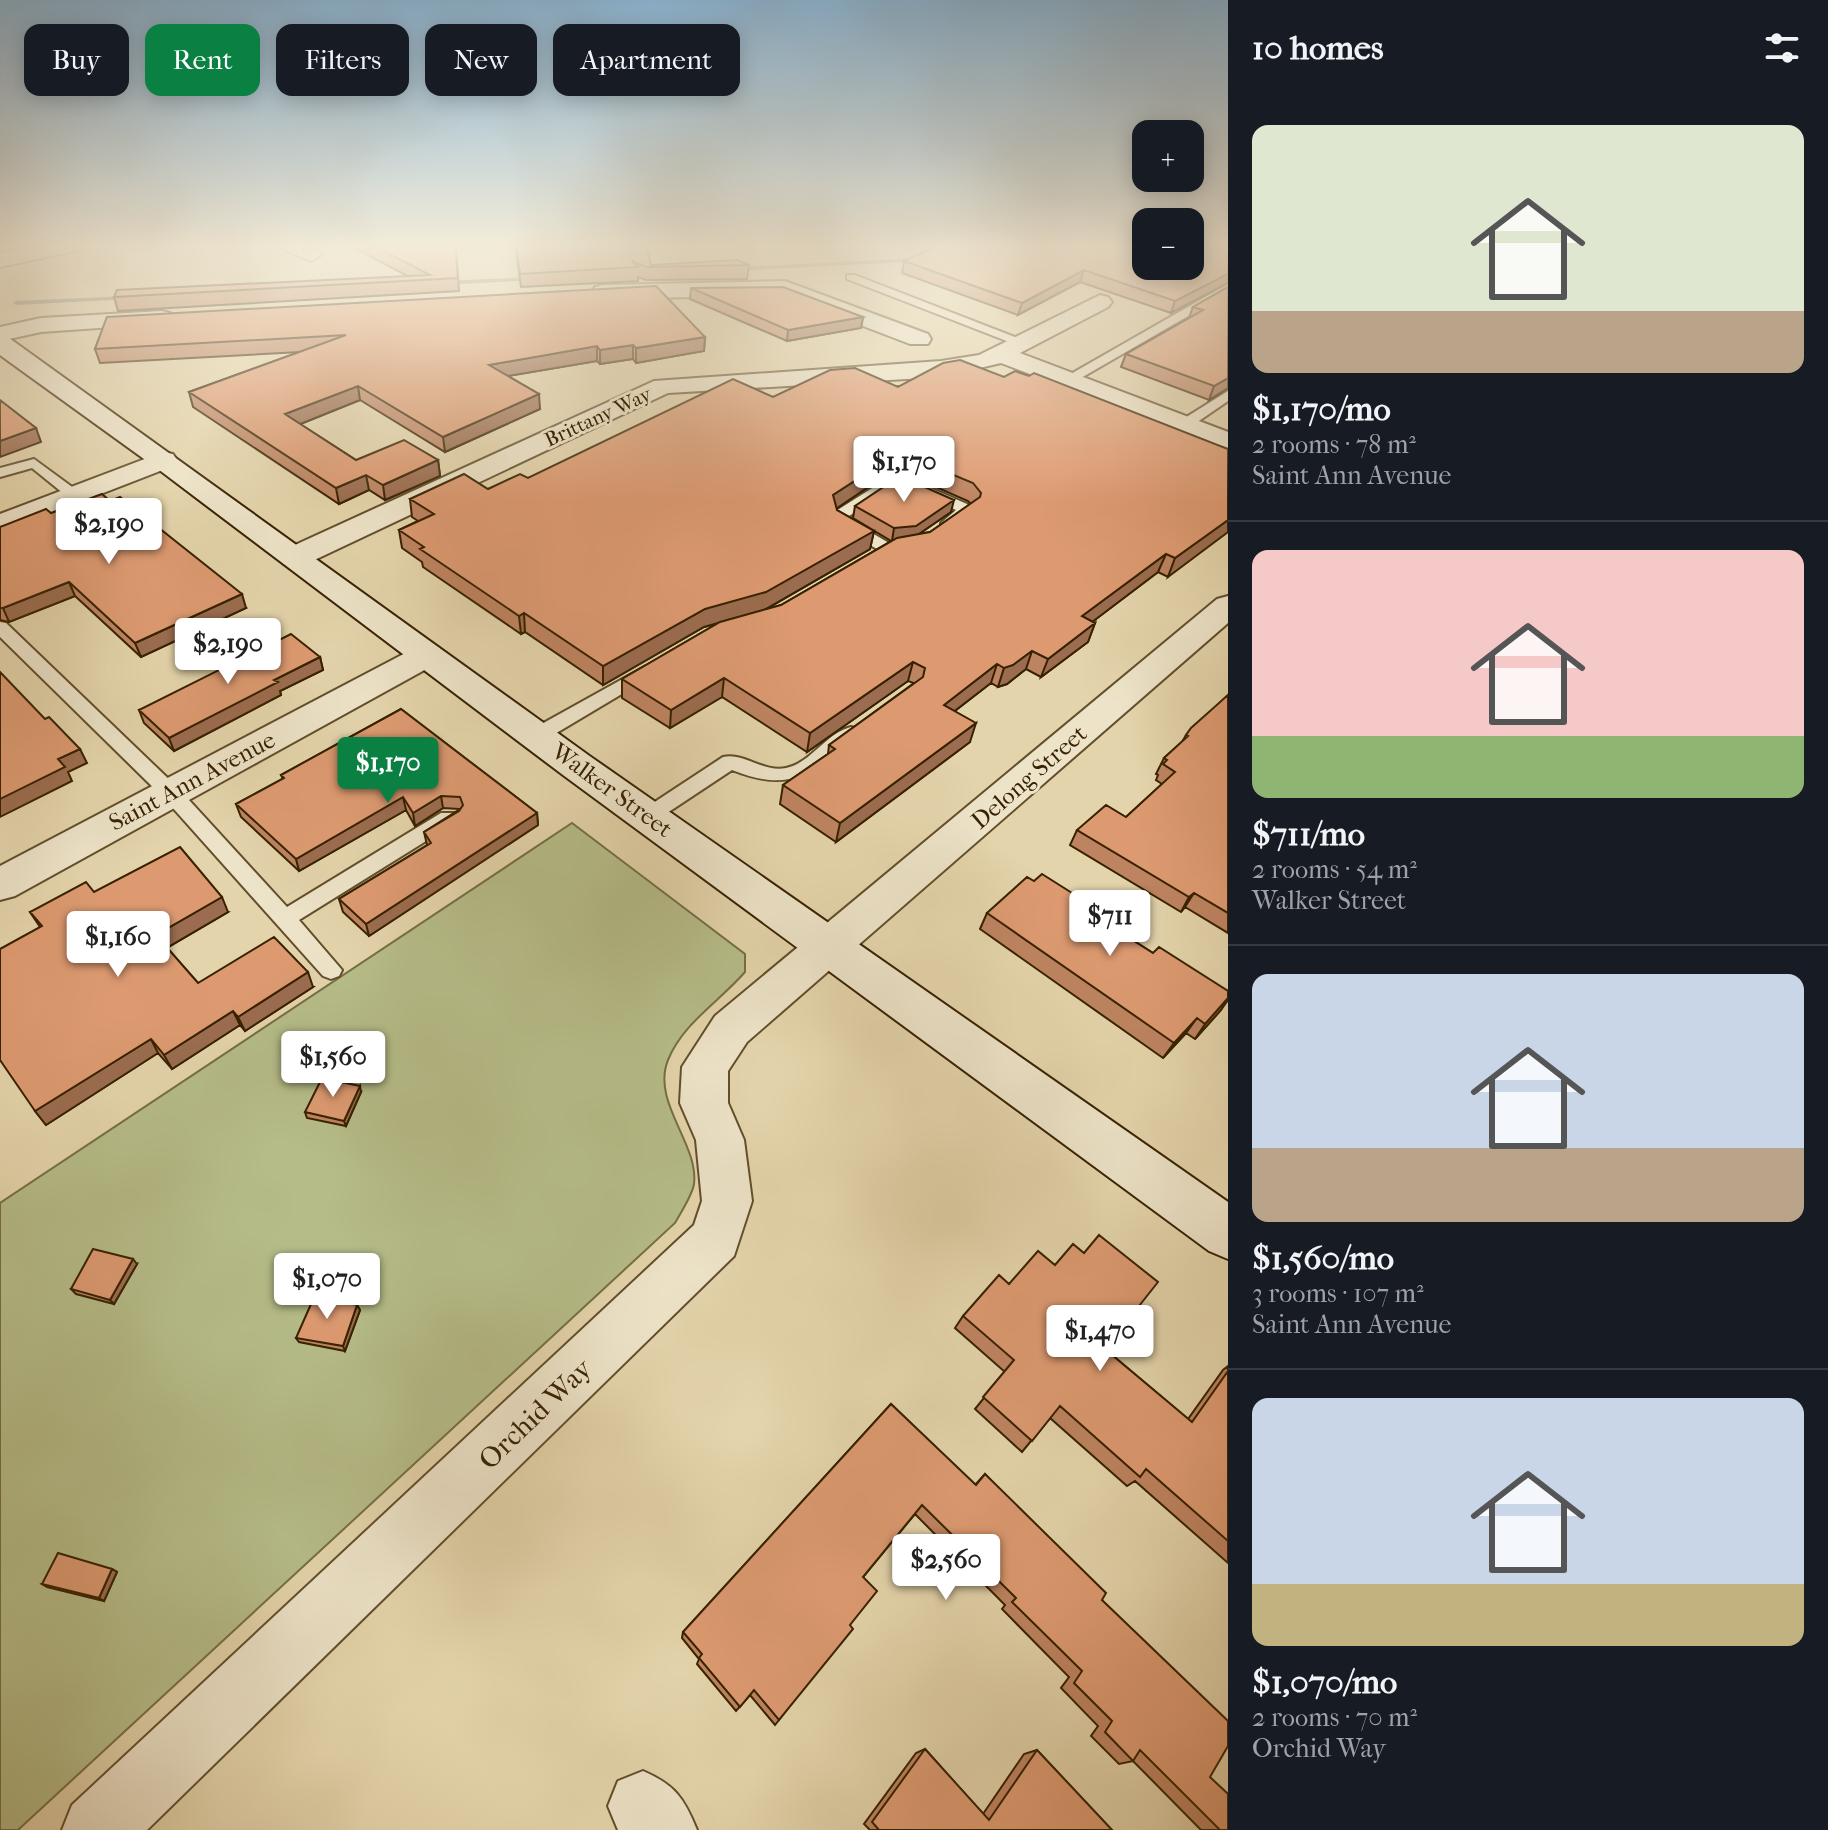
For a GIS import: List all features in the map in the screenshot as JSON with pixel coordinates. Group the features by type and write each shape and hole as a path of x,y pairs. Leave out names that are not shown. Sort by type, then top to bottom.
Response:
{"main road":[{"name":"Walker Street","path":"0,343 536,736 1228,1233"}],"street":[{"path":"896,330 919,339"},
{"name":"Brittany Way","path":"295,557 663,386 941,369 986,361 1045,330"},
{"path":"1011,348 1069,379 1228,441"},
{"path":"2,521 163,460"},
{"name":"Delong Street","path":"830,947 1228,606"},
{"name":"Saint Ann Avenue","path":"0,885 427,655"},
{"name":"Orchid Way","path":"97,1830 716,1239 727,1201 720,1140 704,1103 705,1067 731,1029 830,947"}],"lane":[{"path":"971,330 1011,348"},
{"path":"1069,379 1154,330"},
{"path":"1185,424 1228,395"},
{"path":"0,473 34,463 74,495"},
{"path":"888,551 842,522 841,514 893,481 903,480 962,507 966,513 930,537"},
{"path":"0,627 171,793 331,970"},
{"path":"536,736 657,665"},
{"path":"648,816 730,762 763,777 791,776 862,724"},
{"path":"284,919 452,816"}],"green space":[{"path":"572,823 745,954 745,972 683,1035 668,1060 664,1076 670,1107 694,1169 693,1189 683,1209 675,1223 18,1830 0,1830 0,1203"}],"building":[{"path":"102,330 699,330 705,337 636,348 633,345 600,350 597,346 489,365 539,394 443,437 358,386 285,414 356,460 404,440 438,460 383,485 366,475 336,488 189,392 346,335 95,349"},
{"path":"1167,330 1228,330 1228,378 1214,386 1126,354"},
{"path":"960,360 1004,377 1015,371 1029,376 1034,373 1228,449 1228,520 1175,558 1166,554 1082,616 1095,623 1048,659 1032,651 1013,665 1004,668 997,664 944,705 976,723 840,823 783,785 835,749 829,745 923,677 925,668 913,662 810,733 724,678 671,710 622,679 720,622 781,605 897,538 930,532 980,497 981,493 973,483 908,456 890,458 833,495 837,510 874,531 766,592 705,609 603,666 524,613 519,616 420,549 424,547 399,530 434,514 410,499 464,474 488,489 520,474 528,478 733,379 773,397 830,370 855,368 898,387 943,363"},
{"path":"0,400 36,428 0,441"},
{"path":"900,476 954,500 916,526 894,528 855,506"},
{"path":"102,494 110,501 120,497 242,594 135,643 69,582 0,608 0,527 46,509 51,513"},
{"path":"291,634 320,657 169,738 139,710"},
{"path":"0,672 45,719 49,717 80,749 58,759 65,767 0,799"},
{"path":"1228,695 1228,913 1194,893 1189,897 1077,830 1106,805 1126,817 1175,772 1163,764 1167,760 1164,758 1188,736 1191,728"},
{"path":"401,709 537,813 366,924 339,899 431,843 424,832 459,811 463,805 460,797 441,796 413,813 403,797 296,859 236,804 284,778 281,775"},
{"path":"180,847 222,897 156,935 198,983 274,937 308,972 238,1017 233,1011 164,1055 151,1039 35,1111 0,1060 0,949 42,926 30,912 86,882 94,892"},
{"path":"1042,874 1080,898 1074,903 1153,953 1159,947 1228,991 1228,998 1205,1024 1197,1018 1174,1043 987,913 1027,877 1034,881"},
{"path":"322,1078 360,1086 344,1121 305,1112"},
{"path":"1099,1235 1158,1282 1105,1349 1192,1422 1228,1371 1228,1541 1146,1469 1140,1477 1060,1406 1032,1441 983,1397 1014,1360 963,1316 999,1275 1009,1284 1038,1251 1055,1265 1073,1244 1084,1253"},
{"path":"93,1249 133,1259 110,1300 71,1289"},
{"path":"315,1295 357,1305 343,1346 296,1338"},
{"path":"891,1404 976,1485 985,1474 1106,1593 1102,1600 1228,1721 1228,1746 1210,1777 1228,1794 1228,1830 1220,1830 1140,1750 1133,1761 1105,1732 1112,1721 1074,1683 1082,1671 1012,1602 1016,1598 922,1505 863,1577 877,1591 850,1625 853,1629 779,1720 754,1690 740,1707 699,1658 702,1654 683,1632"},
{"path":"58,1553 112,1569 99,1598 42,1584"},
{"path":"925,1749 989,1820 1037,1750 1112,1830 879,1830 872,1822"}]}
